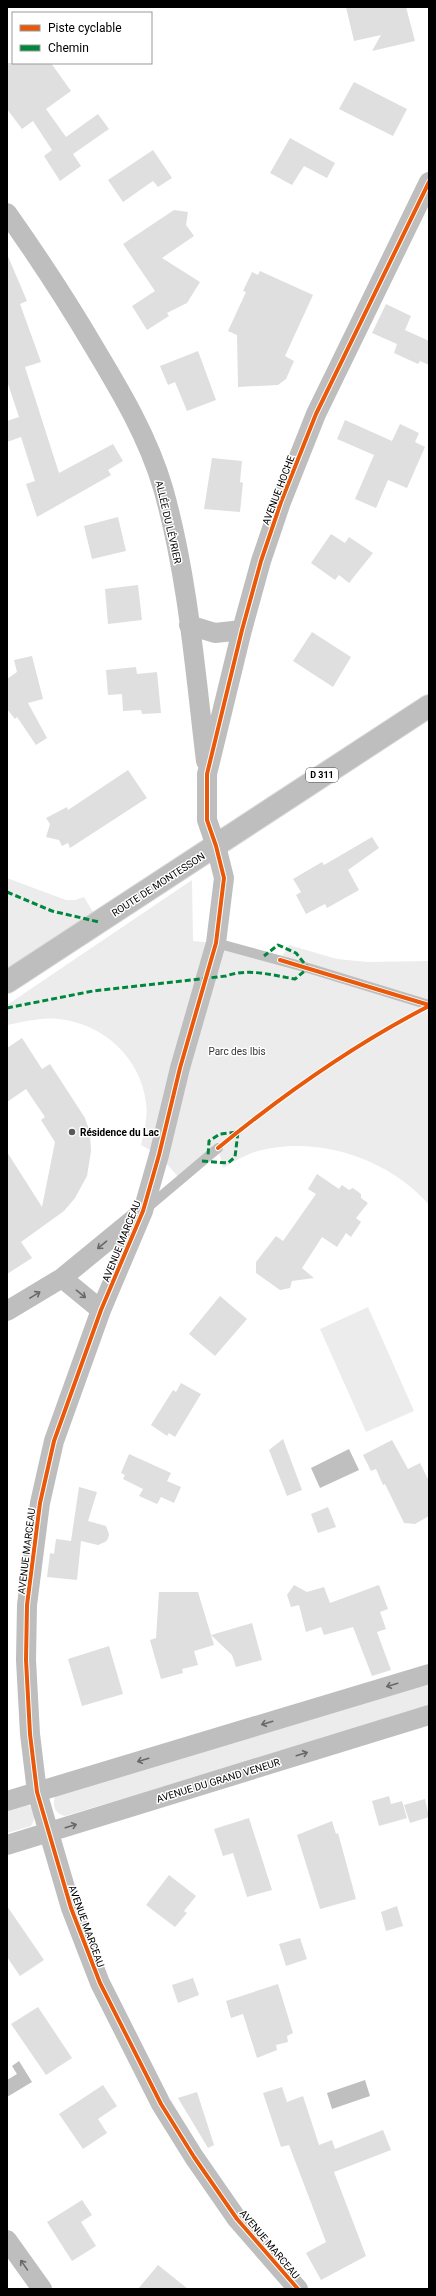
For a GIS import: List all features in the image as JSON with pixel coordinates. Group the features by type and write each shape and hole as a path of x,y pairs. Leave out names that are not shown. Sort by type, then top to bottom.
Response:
{"main road":[{"name":"ROUTE DE MONTESSON","path":"7,982 429,706"}],"street":[{"name":"AVENUE HOCHE","path":"216,846 207,820 207,774 242,630 261,561 281,502 316,414 352,337 429,182"},
{"name":"ALLÉE DU LÉVRIER","path":"7,214 47,269 140,426 163,487 178,558 189,625 207,774"},
{"path":"189,625 215,634 242,630"},
{"name":"AVENUE MARCEAU","path":"216,846 224,878 216,943 180,1068 159,1155 143,1212 101,1310 54,1441 40,1503 32,1554 27,1605 26,1660 30,1734 37,1792 47,1833 71,1908 100,1983 161,2104 194,2157 237,2220 298,2289"},
{"path":"7,1311 62,1278 143,1212"},
{"path":"62,1278 101,1310"},
{"path":"7,1801 429,1674"},
{"name":"AVENUE DU GRAND VENEUR","path":"7,1846 429,1716"},
{"path":"7,2240 41,2289"}],"lane":[{"path":"216,943 308,968 429,1005"},
{"path":"143,1212 218,1148"}],"green space":[{"path":"7,878 66,900 75,900 84,897 93,912 7,970"},
{"name":"Parc des Ibis","path":"192,880 193,941 216,943 280,960 289,945 337,959 367,962 429,961 429,1205 413,1189 395,1175 375,1164 353,1155 330,1149 307,1146 284,1146 257,1151 223,1168 218,1148 180,1179 159,1155 141,1145 146,1114 146,1103 143,1087 128,1058 117,1046 104,1035 90,1027 74,1022 58,1019 45,1019 7,1025 7,1005"},
{"path":"368,1307 414,1411 366,1432 320,1329"},
{"path":"429,1682 429,1708 65,1816 58,1813 54,1808 56,1793"},
{"path":"22,1803 30,1806 32,1809 34,1814 33,1823 31,1826 7,1833 7,1808"}],"shaded area":[{"path":"349,1449 359,1470 320,1488 311,1468"},
{"path":"19,2061 32,2082 7,2097 7,2080 17,2074 12,2066"},
{"path":"365,2080 370,2096 332,2109 327,2093"}],"building":[{"path":"346,7 406,7 415,41 372,51 381,35 354,41"},
{"path":"7,63 52,64 71,91 46,109 66,137 98,114 109,129 73,154 81,166 60,181 44,156 52,150 33,121 22,129 7,109"},
{"path":"354,82 407,109 393,136 339,109"},
{"path":"290,138 335,163 327,178 304,166 292,185 270,173"},
{"path":"153,150 172,178 158,187 153,181 123,202 108,180"},
{"path":"174,210 188,212 186,225 194,236 162,258 200,282 187,303 167,313 169,316 147,330 132,306 155,291 123,244"},
{"path":"7,254 27,301 20,304 41,362 25,367 59,473 113,444 123,461 108,470 111,475 37,517 26,484 35,481 21,437 7,442 7,421 19,417 7,381"},
{"path":"260,271 313,295 285,356 294,361 286,379 278,385 238,387 237,335 228,331 246,292 243,291 252,272 258,275"},
{"path":"386,304 411,316 405,330 429,341 429,365 420,361 418,364 394,353 397,344 372,333"},
{"path":"198,351 216,400 187,411 175,382 168,385 160,366"},
{"path":"345,420 392,441 400,424 419,433 415,442 425,447 407,488 388,480 376,508 355,499 374,455 337,439"},
{"path":"212,458 242,461 240,482 243,483 240,512 204,509"},
{"path":"118,517 126,551 92,559 84,526"},
{"path":"331,534 345,543 349,537 373,553 349,583 339,575 335,580 311,563"},
{"path":"138,585 142,620 108,624 105,589"},
{"path":"312,632 351,657 333,687 293,661"},
{"path":"32,656 43,699 28,703 47,738 36,745 17,717 15,719 7,709 7,679 17,672 14,660"},
{"path":"136,667 137,674 157,672 161,713 142,714 141,710 123,711 122,694 108,695 106,670"},
{"path":"128,770 147,798 70,848 68,843 62,846 59,840 46,837 50,824 46,818 67,807 68,810"},
{"path":"372,837 379,848 348,870 359,890 327,908 325,904 306,914 296,895 301,892 293,879 322,862 324,865"},
{"name":"Résidence du Lac","path":"22,1038 42,1069 50,1064 85,1118 90,1133 91,1151 87,1176 75,1198 64,1211 21,1242 32,1258 7,1274 7,1152 42,1207 55,1142 41,1120 45,1117 26,1089 7,1102 7,1048"},
{"path":"317,1174 339,1189 342,1185 349,1190 353,1188 361,1194 361,1198 368,1203 356,1218 361,1222 351,1237 346,1233 337,1247 322,1237 302,1268 314,1278 292,1281 290,1288 280,1290 256,1273 256,1262 276,1236 283,1241 316,1194 308,1189"},
{"path":"220,1296 247,1319 215,1356 189,1334"},
{"path":"181,1383 201,1394 175,1437 169,1433 167,1436 151,1425 173,1390 176,1392"},
{"path":"283,1439 302,1490 287,1496 269,1450"},
{"path":"392,1440 408,1469 420,1463 429,1481 429,1516 415,1524 404,1523 376,1469 371,1471 363,1455"},
{"path":"129,1454 171,1473 167,1481 181,1487 174,1503 161,1497 157,1504 139,1496 143,1489 123,1479 125,1475 121,1473"},
{"path":"79,1487 97,1492 88,1521 106,1526 109,1534 108,1539 98,1545 81,1541 77,1580 47,1577 50,1553 54,1554 56,1539 71,1541"},
{"path":"328,1507 336,1527 318,1533 311,1514"},
{"path":"294,1585 307,1592 324,1587 330,1603 379,1585 388,1609 380,1612 386,1629 377,1632 391,1670 372,1676 353,1627 324,1635 321,1627 306,1632 299,1605 291,1607 287,1595"},
{"path":"159,1592 198,1592 214,1645 194,1651 198,1665 182,1669 183,1673 161,1679 150,1640 156,1638"},
{"path":"252,1623 262,1660 236,1667 232,1655 211,1635"},
{"path":"109,1646 123,1694 82,1706 68,1659"},
{"path":"389,1796 391,1804 402,1801 407,1818 379,1826 372,1801"},
{"path":"425,1799 429,1817 410,1823 404,1805"},
{"path":"249,1818 272,1890 247,1897 233,1853 223,1856 214,1829"},
{"path":"332,1821 336,1834 338,1833 356,1899 320,1909 297,1835"},
{"path":"169,1875 196,1896 184,1911 187,1913 175,1927 146,1905"},
{"path":"7,1906 44,1960 20,1976 7,1957"},
{"path":"397,1906 403,1926 386,1931 381,1912"},
{"path":"300,1938 307,1959 286,1966 279,1944"},
{"path":"193,1978 199,1995 178,2003 172,1985"},
{"path":"278,1984 293,2033 287,2036 288,2042 276,2045 277,2050 257,2058 243,2014 231,2018 226,2001"},
{"path":"38,2007 72,2058 46,2075 11,2024"},
{"path":"103,2085 117,2106 98,2119 107,2133 83,2149 59,2114"},
{"path":"282,2087 287,2102 303,2096 319,2145 332,2140 335,2149 383,2130 391,2150 334,2172 366,2256 321,2280 306,2253 326,2242 289,2145 281,2147 263,2093"},
{"path":"197,2092 214,2145 208,2148 178,2098"},
{"path":"82,2200 92,2215 81,2222 96,2246 72,2261 47,2222"},
{"path":"158,2265 188,2289 138,2289"}],"marked path":[{"path":"7,892 52,911 99,922"},
{"path":"7,1008 93,991 252,972 295,979 308,968 296,953 278,945 264,956"},
{"path":"202,1161 228,1163 235,1157 238,1132 220,1134 209,1141 208,1156"}],"cycle path":[{"path":"298,2289 237,2219 194,2157 161,2104 100,1983 71,1908 37,1792 30,1734 26,1660 27,1605 40,1503 54,1441 101,1310 143,1211 159,1155 180,1068 216,943 224,878 216,846 207,820 207,774 242,630 261,561 281,502 316,414 429,182"},
{"path":"280,960 429,1005"},
{"path":"218,1148 320,1071 373,1037 429,1006"}],"place":[{"name":"Résidence du Lac","path":"72,1132"}]}
